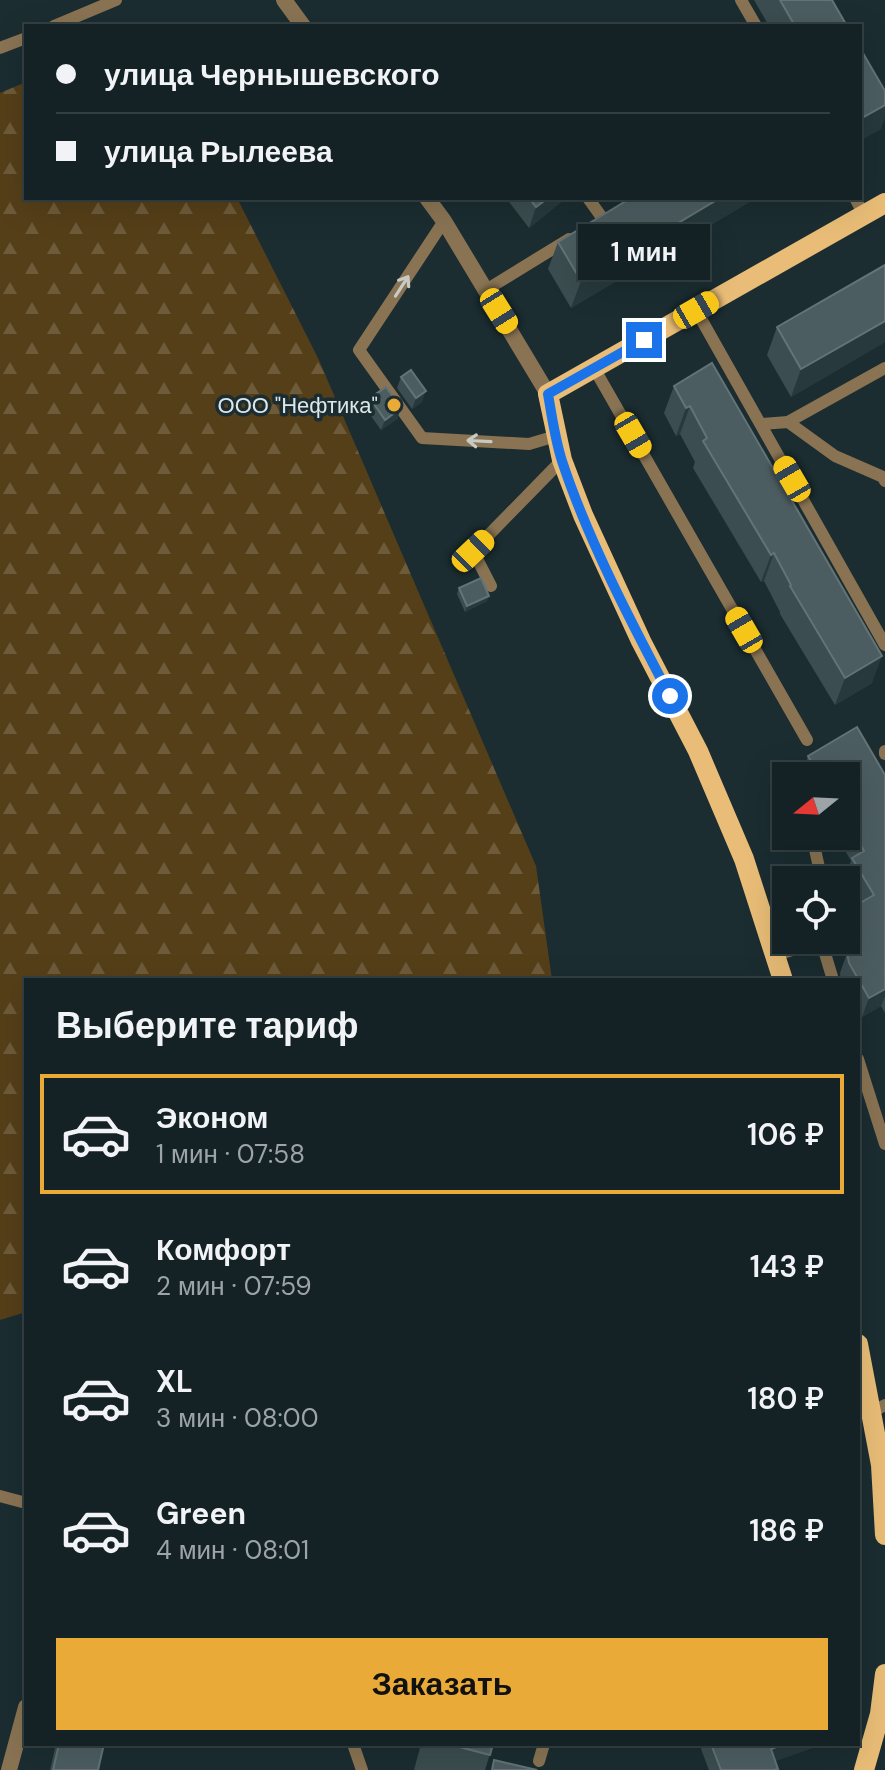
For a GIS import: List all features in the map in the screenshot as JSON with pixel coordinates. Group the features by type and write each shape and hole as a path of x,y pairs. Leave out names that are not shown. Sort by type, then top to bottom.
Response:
{"main road":[{"path":"782,978 744,859 704,764 583,515 562,460 548,394 696,310 859,206 885,203"},
{"path":"860,1350 878,1409 885,1535"},
{"path":"864,1770 880,1714 885,1674"}],"street":[{"path":"284,0 302,24"},
{"path":"428,200 548,394"},
{"path":"9,1770 24,1714"}],"lane":[{"path":"59,24 116,0"},
{"path":"741,0 755,24"},
{"path":"0,48 24,39"},
{"path":"590,200 609,215 590,226"},
{"path":"444,221 359,350 422,438 529,444 556,436"},
{"path":"486,290 578,234"},
{"path":"696,310 885,645"},
{"path":"594,368 807,740"},
{"path":"761,424 788,422 885,368"},
{"path":"788,422 835,456 884,478"},
{"path":"491,586 473,551 562,460"},
{"path":"825,954 832,978"},
{"path":"860,1065 885,1144"},
{"path":"0,1496 24,1502"},
{"path":"354,1746 362,1770"},
{"path":"539,1761 543,1746"}],"green space":[{"path":"24,83 24,200 238,200 318,358 536,866 552,978 24,978 24,1313 0,1320 0,93"}],"building":[{"path":"780,0 832,0 846,24 794,24"},
{"path":"862,51 885,91 885,105 862,118"},
{"path":"531,200 545,200 536,207"},
{"path":"628,200 717,200 581,281 558,242"},
{"path":"885,265 885,321 801,369 777,327"},
{"path":"712,363 882,656 845,678 774,553 771,555 703,441 707,438 690,406 686,408 674,386"},
{"path":"411,370 426,391 416,398 401,377"},
{"path":"386,387 401,408 385,420 370,398"},
{"path":"481,578 489,596 467,606 459,588"},
{"path":"857,727 885,775 885,989 869,998 847,954 860,954 860,903 874,895 860,866 852,858 864,851 860,844 860,762 812,762 808,756"},
{"path":"59,1746 104,1746 98,1770 53,1770"},
{"path":"456,1746 492,1746 490,1755"},
{"path":"712,1746 779,1746 771,1749 778,1769 721,1770"},
{"path":"494,1760 537,1770 492,1770"}],"place":[{"name":"ООО \"Нефтика\"","path":"394,405"}],"route":[{"path":"644,340 548,394 562,460 583,515 670,696"}]}
